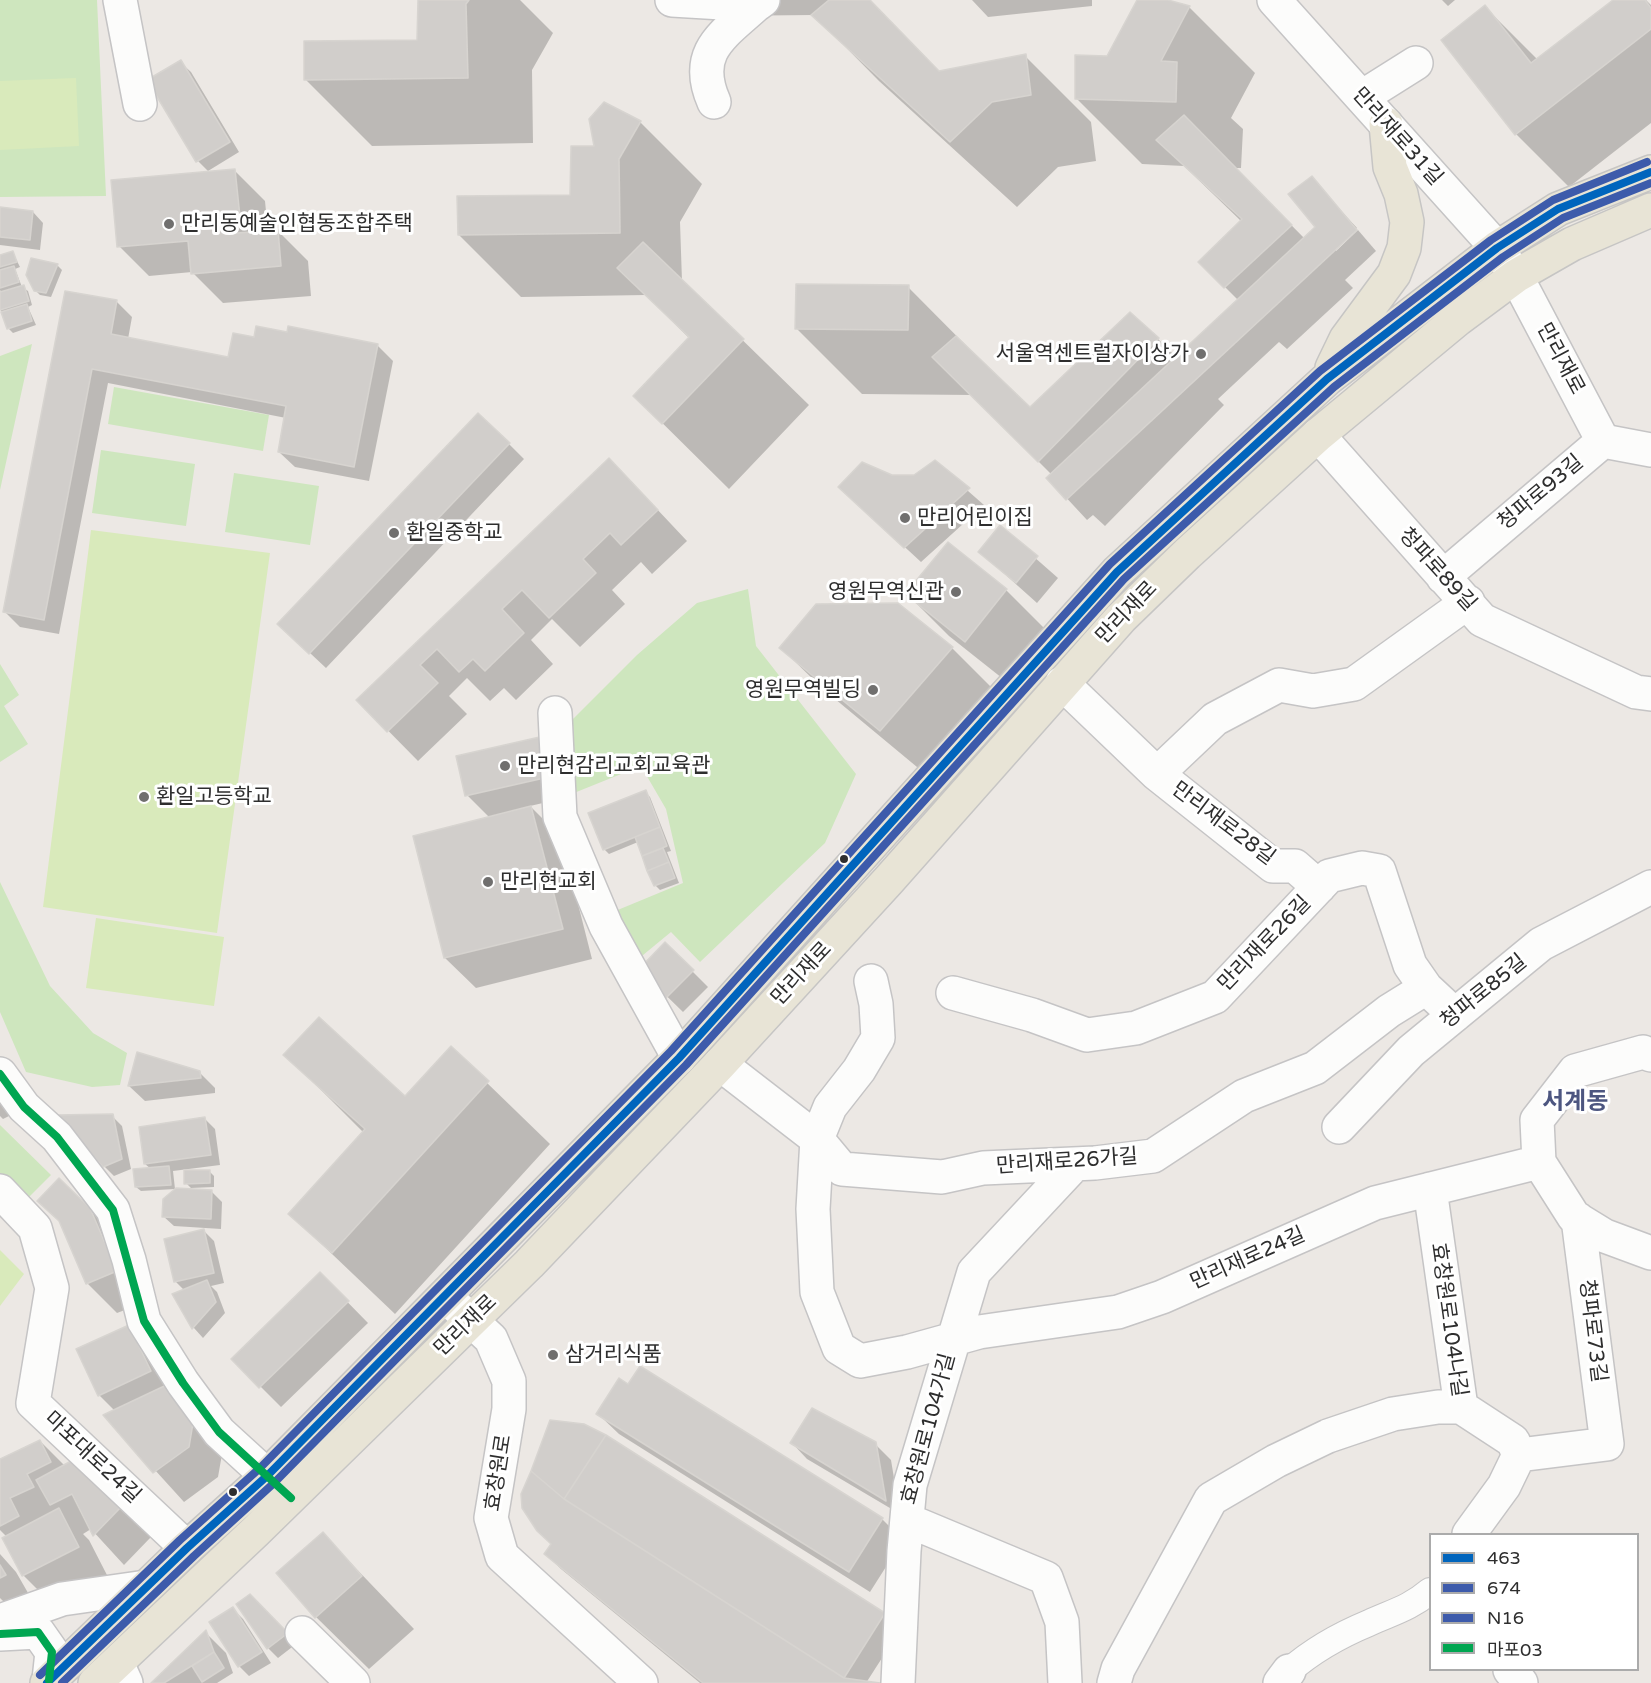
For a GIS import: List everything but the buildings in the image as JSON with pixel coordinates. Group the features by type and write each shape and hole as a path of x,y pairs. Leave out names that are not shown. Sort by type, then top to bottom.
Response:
{"main road":[{"path":"1327,379 1346,339 1394,274 1404,248 1407,222 1401,194 1390,167 1386,124"},
{"name":"만리재로","path":"48,1682 146,1587 267,1476 679,1058 1117,572 1327,379 1497,248 1558,209 1651,172"},
{"name":"만리재로","path":"112,1676 201,1583 471,1321 720,1064 984,774 1121,618 1187,554 1318,435 1410,357 1516,276 1572,244 1651,210"},
{"path":"1327,379 1395,347 1410,357"},
{"path":"188,1548 200,1562 201,1583"}],"street":[{"path":"120,0 140,104"},
{"path":"672,0 760,2"},
{"name":"만리재로31길","path":"1274,0 1497,248 1516,276"},
{"path":"714,102 707,86 706,74 706,63 712,45 760,2"},
{"path":"1362,97 1416,63"},
{"name":"만리재로","path":"1516,276 1603,441"},
{"name":"청파로89길","path":"1318,435 1482,620 1636,692 1651,694"},
{"name":"청파로93길","path":"1443,577 1603,441 1651,450"},
{"name":"만리재로28길","path":"1157,774 1215,719 1279,685 1313,691 1354,684 1468,602"},
{"name":"만리재로28길","path":"1062,683 1157,774 1273,867 1295,866 1320,887"},
{"path":"555,713 560,817 606,926 679,1058"},
{"name":"만리재로26길","path":"953,993 1032,1015 1087,1035 1136,1028 1215,997 1329,876 1362,868 1379,871 1410,964 1426,988 1455,1015"},
{"name":"청파로85길","path":"1339,1127 1411,1051 1541,944 1651,886"},
{"name":"만리재로24길","path":"871,981 876,1004 878,1038 859,1070 830,1107 817,1139 813,1209 818,1292 839,1348 860,1361 907,1352 966,1336 1118,1312 1162,1297 1375,1203 1539,1161"},
{"name":"만리재로26가길","path":"817,1139 842,1169 942,1177 983,1168 1075,1164 1152,1156 1244,1096 1315,1068 1389,1011 1426,988"},
{"path":"1539,1161 1538,1120 1575,1071 1642,1052 1651,1055"},
{"path":"720,1064 817,1139"},
{"path":"0,1074 24,1107 57,1137 113,1210 129,1260 144,1321 219,1432 291,1498"},
{"name":"청파로73길","path":"1539,1161 1574,1217 1605,1236 1651,1253"},
{"path":"966,1336 974,1272 1075,1164"},
{"name":"효창원로104나길","path":"1114,1683 1118,1669 1211,1499 1276,1461 1328,1436 1393,1414 1438,1407 1461,1407 1430,1189"},
{"name":"마포대로24길","path":"0,1191 35,1228 52,1288 33,1403 188,1548"},
{"name":"청파로73길","path":"1520,1455 1606,1444 1578,1219"},
{"name":"효창원로","path":"445,1296 491,1339 509,1381 509,1409 491,1518 502,1556 641,1683"},
{"name":"효창원로104가길","path":"898,1683 910,1485 966,1336"},
{"path":"1461,1407 1514,1441 1520,1455 1504,1486 1470,1533"},
{"name":"효창원로104가길","path":"907,1520 1046,1578 1062,1622 1065,1683"},
{"path":"0,1621 62,1599 146,1587"},
{"path":"1285,1677 1310,1653 1368,1623 1411,1606 1429,1592"},
{"path":"0,1634 38,1632 52,1652 48,1682"},
{"path":"302,1633 353,1683"},
{"path":"1511,1671 1521,1683"}],"green space":[{"path":"0,0 97,0 106,196 0,197"},
{"path":"76,78 79,146 0,150 0,81"},
{"path":"32,344 0,490 0,356"},
{"path":"114,387 269,415 263,451 108,424"},
{"path":"101,450 195,464 186,526 92,513"},
{"path":"234,473 319,486 310,545 225,532"},
{"path":"91,530 270,553 217,933 43,907"},
{"path":"748,589 756,646 856,774 825,843 700,962 671,932 637,960 608,914 683,883 666,809 641,766 569,795 572,720 637,655 697,603"},
{"path":"0,664 19,695 4,706 28,744 0,762"},
{"path":"0,882 50,986 93,1033 127,1053 120,1085 92,1087 26,1072 0,1012"},
{"path":"96,918 224,937 214,1006 86,988"},
{"path":"0,1125 51,1175 25,1201 0,1177"},
{"path":"0,1250 24,1274 0,1306"}],"transit line":[{"name":"N16","path":"40,1675 180,1540 260,1468 671,1051 1110,564 1320,371 1491,240 1553,200 1647,162"},
{"name":"463","path":"47,1683 187,1548 267,1476 679,1058 1117,572 1327,379 1497,248 1558,209 1651,172"},
{"name":"674","path":"62,1683 274,1483 686,1065 1124,579 1334,387 1503,257 1563,218 1651,183"},
{"name":"마포03","path":"0,1074 24,1107 57,1137 113,1210 144,1321 183,1383 219,1432 291,1498"},
{"name":"마포03","path":"0,1634 38,1632 52,1652 49,1680"}],"place":[{"name":"만리동예술인협동조합주택","path":"169,224"},
{"name":"서울역센트럴자이상가","path":"1201,354"},
{"name":"만리어린이집","path":"905,518"},
{"name":"환일중학교","path":"394,533"},
{"name":"영원무역신관","path":"956,592"},
{"name":"영원무역빌딩","path":"873,690"},
{"name":"만리현감리교회교육관","path":"505,766"},
{"name":"환일고등학교","path":"144,797"},
{"name":"만리현교회","path":"488,882"},
{"name":"삼거리식품","path":"553,1355"}],"district":[{"name":"서계동","path":"1575,1103"}]}
